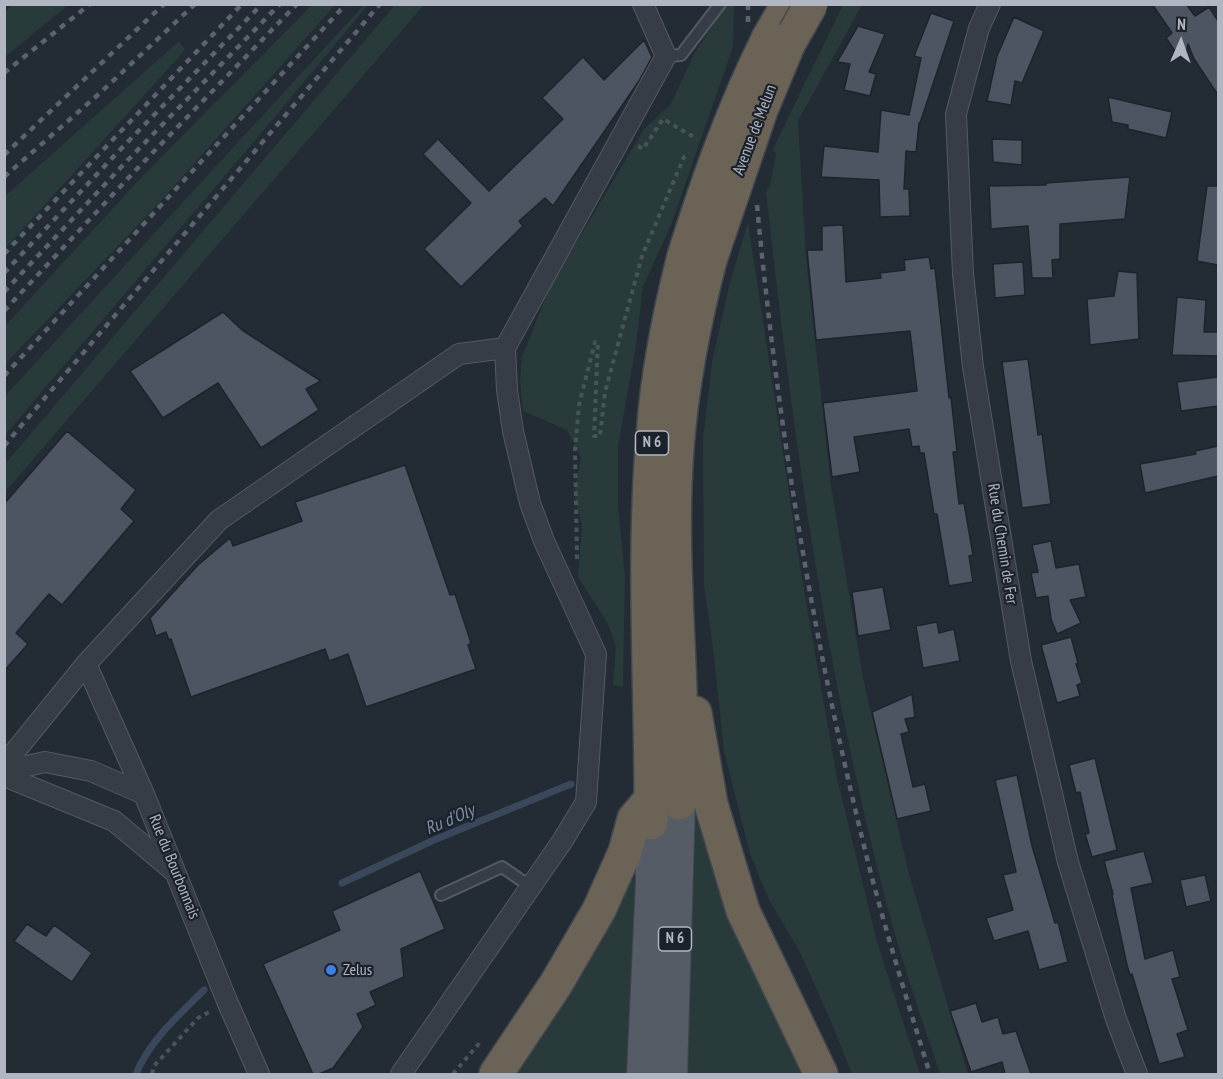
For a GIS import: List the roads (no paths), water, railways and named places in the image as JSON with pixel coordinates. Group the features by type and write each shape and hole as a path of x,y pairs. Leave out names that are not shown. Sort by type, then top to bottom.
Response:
{"highway":[{"name":"N 6","path":"660,808 680,691 676,621 677,451 690,347 697,258 713,165 750,75 788,4"},
{"name":"Avenue de Melun","path":"697,258 788,45 811,4"},
{"name":"N 6","path":"660,808 649,537 653,435 663,349 697,258"},
{"path":"680,691 693,705 711,804 743,911 821,1074"},
{"path":"496,1074 556,984 599,910 625,852 634,819 660,808"}],"main road":[{"name":"N 6","path":"643,1074 652,882 660,808"},
{"name":"N 6","path":"660,808 671,1074"}],"street":[{"path":"401,1074 531,887 586,802 596,654 544,541 530,503 520,465 507,390 505,348 666,57 643,4"},
{"name":"Rue du Chemin de Fer","path":"990,4 979,28 956,114 963,274 973,367 1020,661 1068,862 1116,1019 1137,1074"},
{"path":"4,765 86,664 219,520 459,354 505,348"},
{"path":"86,664 144,794"},
{"name":"Rue du Bourbonnais","path":"4,774 45,762 91,771 144,794 227,1001 259,1074"},
{"path":"4,774 114,821 177,874"}],"lane":[{"path":"666,57 681,55 720,4"},
{"path":"441,895 502,867 531,887"}],"waterway":[{"name":"Ru d'Oly","path":"342,883 434,840 571,784"},
{"name":"Ru d'Oly","path":"136,1074 157,1040 204,990"}],"railway":[{"path":"4,73 90,4"},
{"path":"4,155 164,4"},
{"path":"4,177 100,93 195,4"},
{"path":"4,254 242,4"},
{"path":"4,273 262,4"},
{"path":"4,292 124,164 280,4"},
{"path":"4,311 133,173 297,4"},
{"path":"4,376 346,4"},
{"path":"4,446 380,4"},
{"path":"748,4 748,27"},
{"path":"757,205 787,456 832,706 870,870 930,1074"}],"place":[{"name":"Zelus","path":"331,970"}]}
